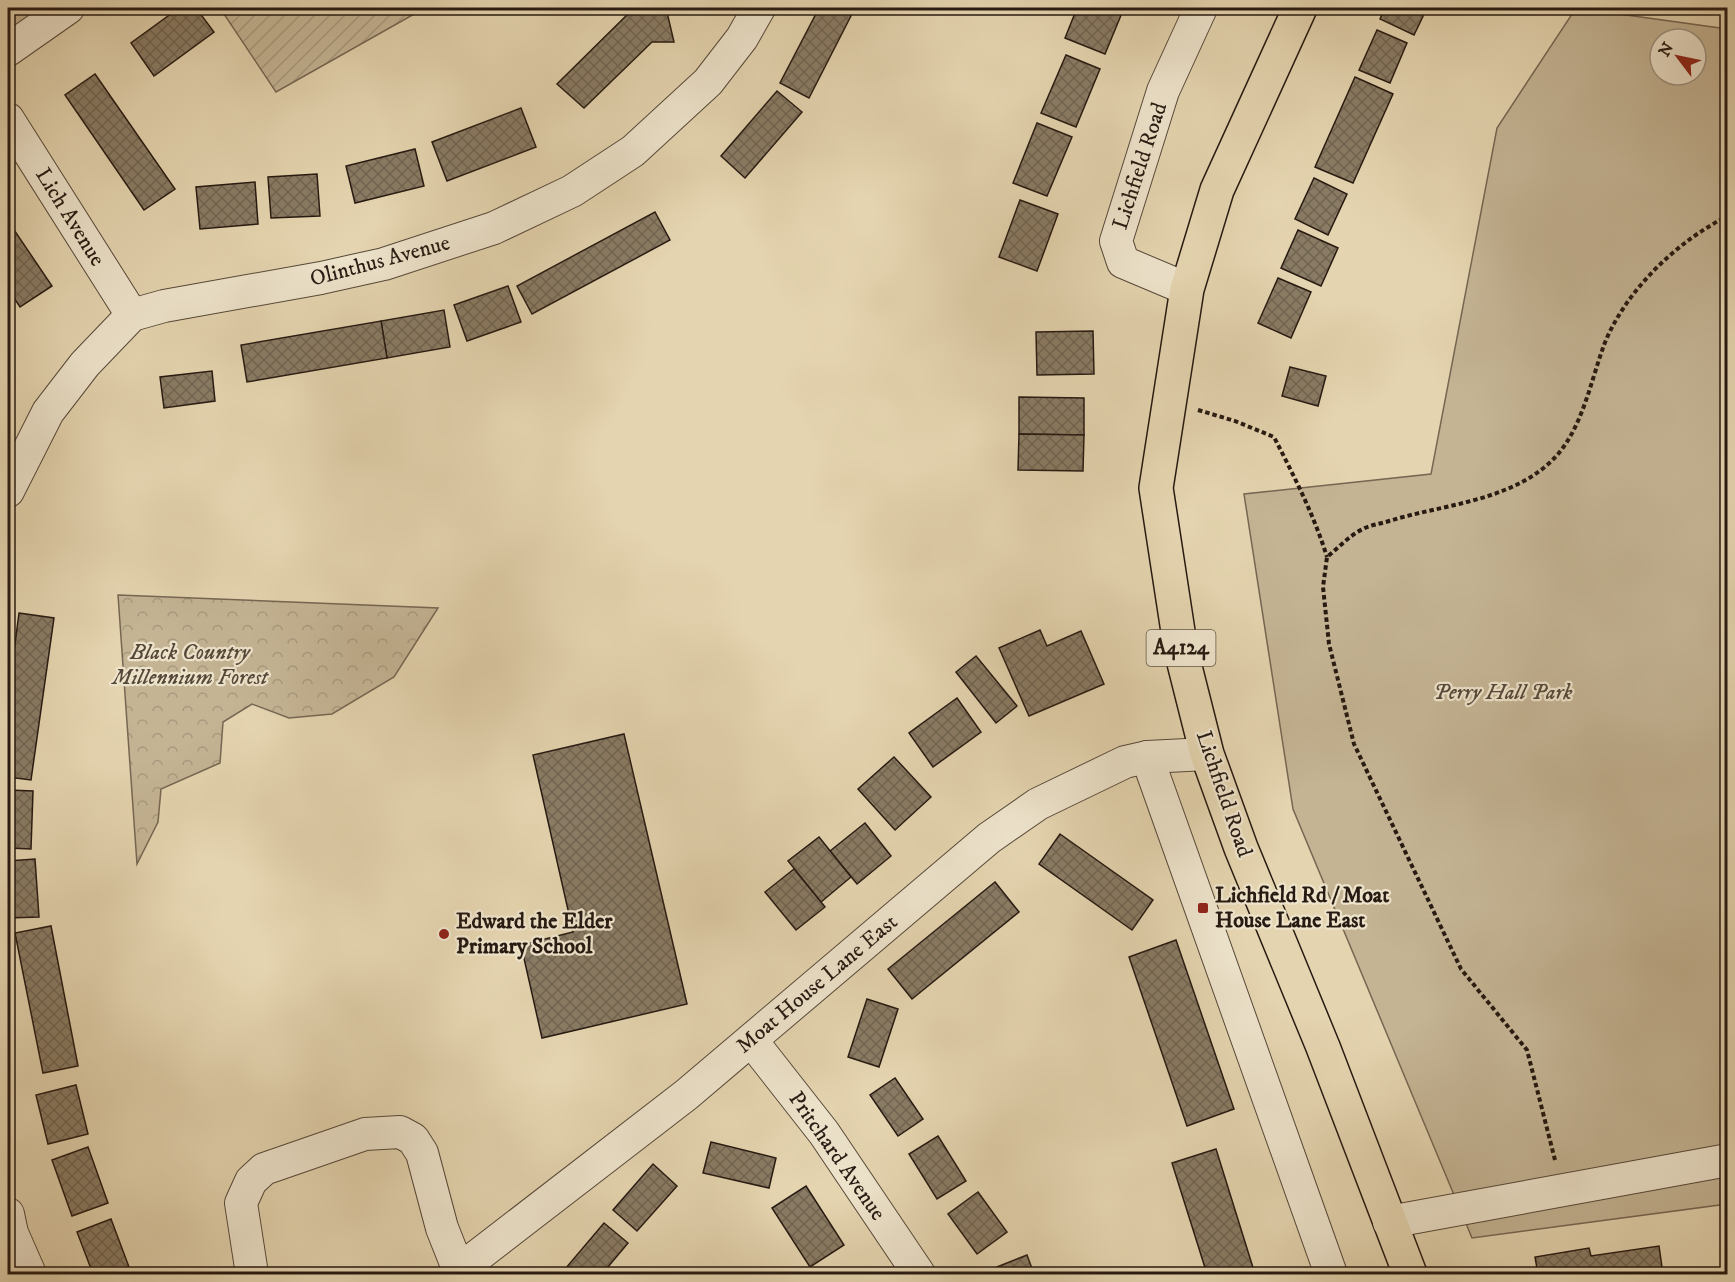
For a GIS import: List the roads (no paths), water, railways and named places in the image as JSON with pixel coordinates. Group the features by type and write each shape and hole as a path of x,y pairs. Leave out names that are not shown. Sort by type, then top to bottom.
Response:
{"main road":[{"name":"Lichfield Road","path":"1300,8 1217,190 1186,289 1156,488 1181,651 1207,754 1241,848 1323,1047 1410,1275"}],"street":[{"path":"8,50 68,8"},
{"name":"Olinthus Avenue","path":"132,315 164,306 321,278 384,264 494,228 572,191 633,151 708,82 742,38 759,8"},
{"name":"Lichfield Road","path":"1186,289 1123,262 1116,241 1163,91 1201,8"},
{"name":"Lich Avenue","path":"8,119 132,315"},
{"path":"8,491 48,412 85,364 132,315"},
{"name":"Moat House Lane East","path":"456,1273 686,1095 989,838 1038,804 1125,762 1147,757 1207,754"},
{"path":"1147,757 1331,1275"},
{"name":"Pritchard Avenue","path":"751,1040 824,1133 919,1275"},
{"path":"252,1275 241,1203 251,1181 264,1168 365,1134 400,1132 413,1139 422,1153 456,1273"},
{"path":"1389,1222 1728,1160"},
{"path":"8,1214 12,1233 30,1275"}],"place":[{"name":"Lichfield Rd / Moat House Lane East","path":"1203,908"},
{"name":"Edward the Elder Primary School","path":"444,934"}],"park label":[{"name":"Black Country Millennium Forest","path":"190,664"},
{"name":"Perry Hall Park","path":"1503,692"}]}
